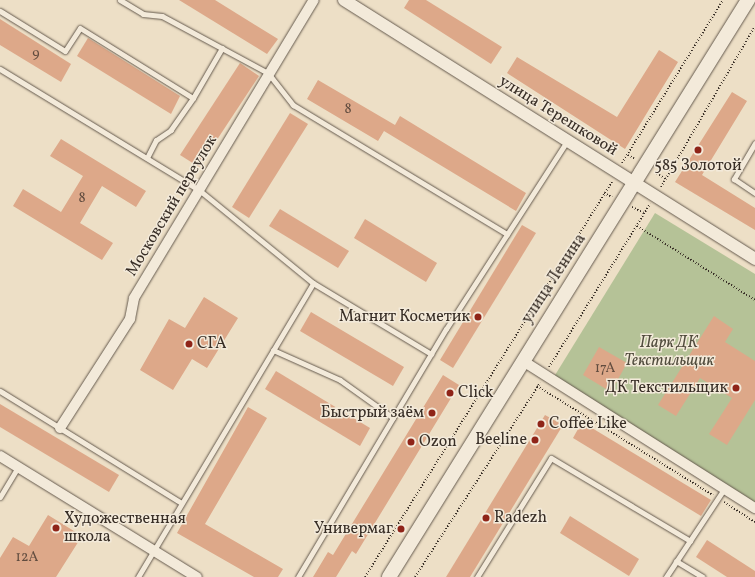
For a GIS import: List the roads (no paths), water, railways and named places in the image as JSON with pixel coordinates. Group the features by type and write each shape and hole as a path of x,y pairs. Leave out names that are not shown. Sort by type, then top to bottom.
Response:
{"main road":[{"name":"улица Ленина","path":"389,577 748,0"}],"street":[{"name":"Московский переулок","path":"60,428 130,319 134,298 268,73 314,0"},
{"name":"улица Терешковой","path":"344,0 755,259"},
{"path":"522,361 755,508"},
{"path":"0,456 198,577"}],"lane":[{"path":"120,0 143,14 162,16 268,73 293,105 507,234"},
{"path":"0,11 65,51 80,28 193,98"},
{"path":"146,158 156,140 170,130 193,98 222,48"},
{"path":"0,68 199,190 313,283 431,354"},
{"path":"298,577 431,354 567,141"},
{"path":"755,143 734,179 755,193"},
{"path":"138,577 313,283"},
{"path":"273,350 340,380 393,418"},
{"path":"0,391 181,503"},
{"path":"477,577 551,458 690,541"},
{"path":"0,497 18,467"},
{"path":"666,577 724,489"},
{"path":"676,561 703,577"}],"place":[{"name":"585 Золотой","path":"698,150"},
{"name":"Магнит Косметик","path":"478,317"},
{"name":"СГА","path":"189,344"},
{"name":"ДК Текстильщик","path":"736,388"},
{"name":"Click","path":"450,393"},
{"name":"Быстрый заём","path":"432,413"},
{"name":"Coffee Like","path":"541,424"},
{"name":"Beeline","path":"535,440"},
{"name":"Ozon","path":"411,442"},
{"name":"Radezh","path":"486,518"},
{"name":"Художественная школа","path":"56,528"},
{"name":"Универмаг","path":"401,529"}],"park label":[{"name":"Парк ДК Текстильщик","path":"669,352"}]}
